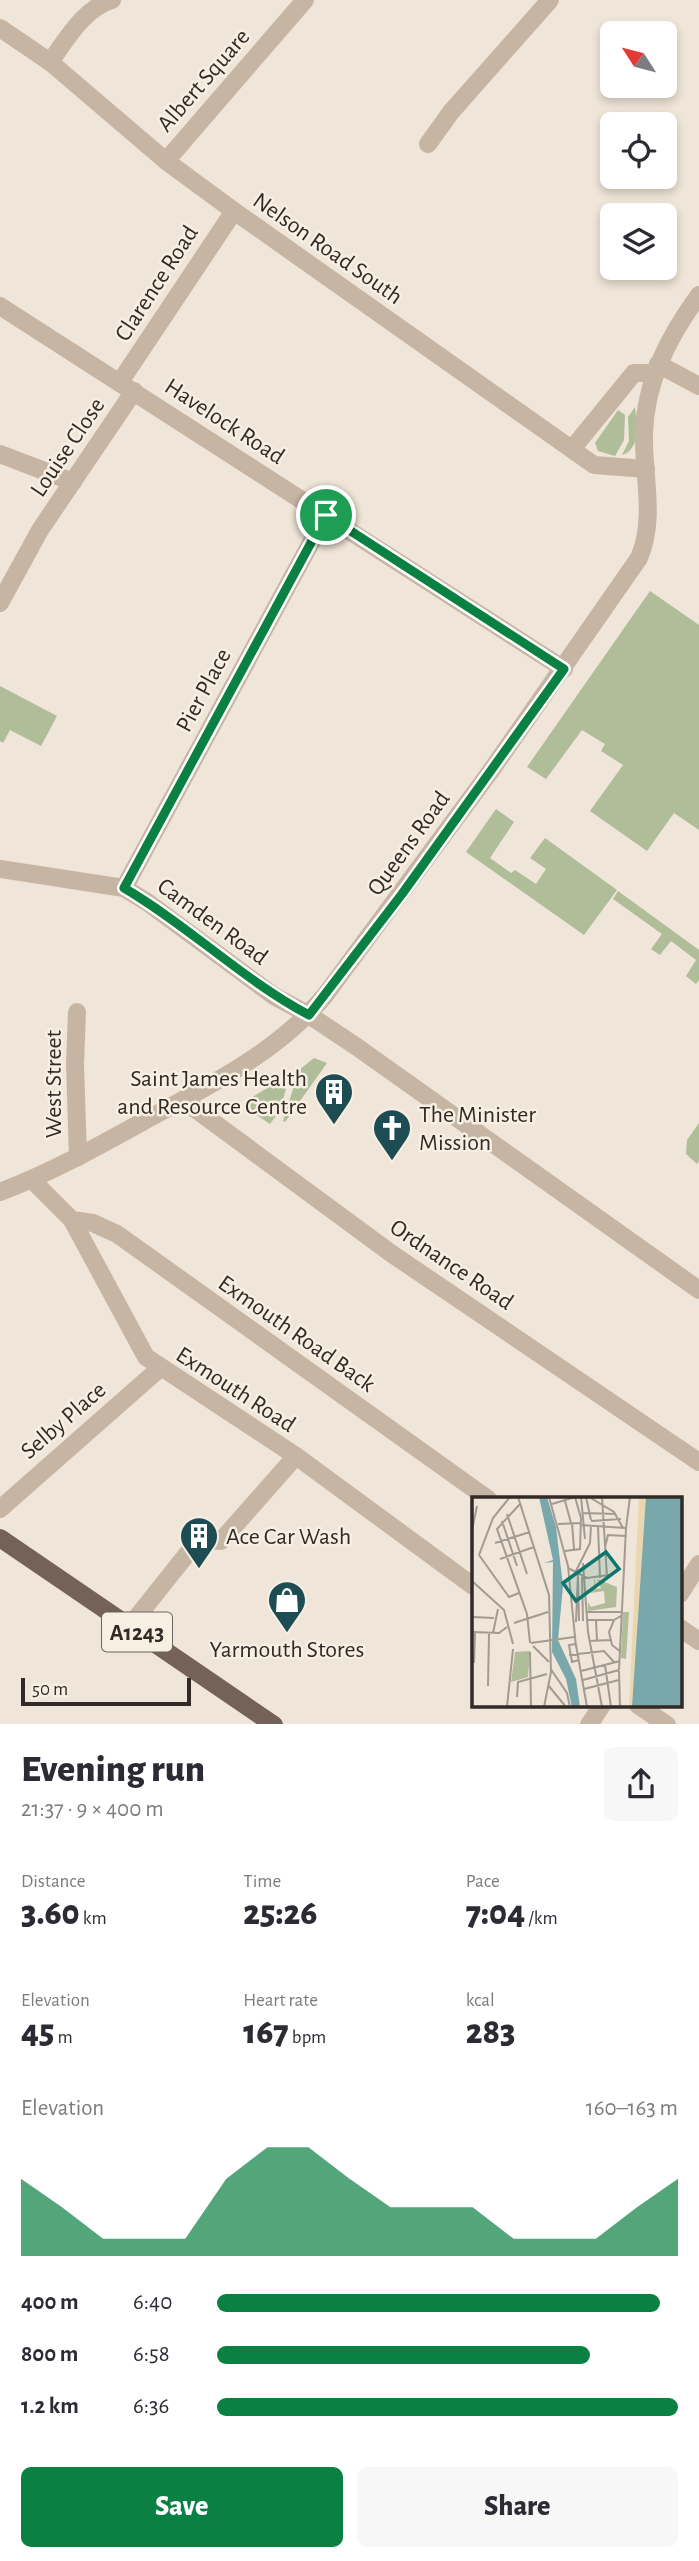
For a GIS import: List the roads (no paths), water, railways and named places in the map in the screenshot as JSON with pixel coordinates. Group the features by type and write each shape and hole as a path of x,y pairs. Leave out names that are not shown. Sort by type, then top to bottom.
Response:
{"main road":[{"name":"A1243","path":"0,1538 274,1724"}],"street":[{"path":"50,62 80,22 96,7 112,0"},
{"name":"Albert Square","path":"166,161 304,0"},
{"path":"428,144 451,112 550,0"},
{"name":"Nelson Road South","path":"0,28 50,62 166,161 594,465 646,468"},
{"name":"Clarence Road","path":"127,387 234,211"},
{"name":"Queens Road","path":"0,1192 32,1180 78,1157 183,1100 282,1038 309,1015 402,894 564,669 643,550 648,519 644,434 657,368 681,320 699,295"},
{"name":"Havelock Road","path":"0,306 564,669"},
{"path":"572,449 634,373 657,368 699,386"},
{"name":"Louise Close","path":"0,603 40,530 73,482 127,387"},
{"path":"0,454 73,482"},
{"name":"Pier Place","path":"124,888 326,515"},
{"name":"Camden Road","path":"0,869 124,888 274,996 309,1015 699,1290"},
{"name":"West Street","path":"77,1012 75,1064 78,1157"},
{"name":"Ordnance Road","path":"183,1100 392,1254 699,1462"},
{"name":"Exmouth Road","path":"32,1180 72,1220 146,1357 159,1369 296,1456 472,1585"},
{"name":"Exmouth Road Back","path":"72,1220 93,1223 117,1234 485,1497"},
{"name":"Selby Place","path":"0,1509 159,1369"},
{"path":"129,1627 199,1539 221,1541 296,1456"},
{"path":"682,1591 699,1564"},
{"path":"682,1629 699,1641"},
{"path":"589,1724 601,1707"},
{"path":"641,1707 667,1724"}],"place":[{"name":"Saint James Health and Resource Centre","path":"334,1126"},
{"name":"The Minister Mission","path":"392,1162"},
{"name":"Ace Car Wash","path":"199,1570"},
{"name":"Yarmouth Stores","path":"287,1634"}]}
